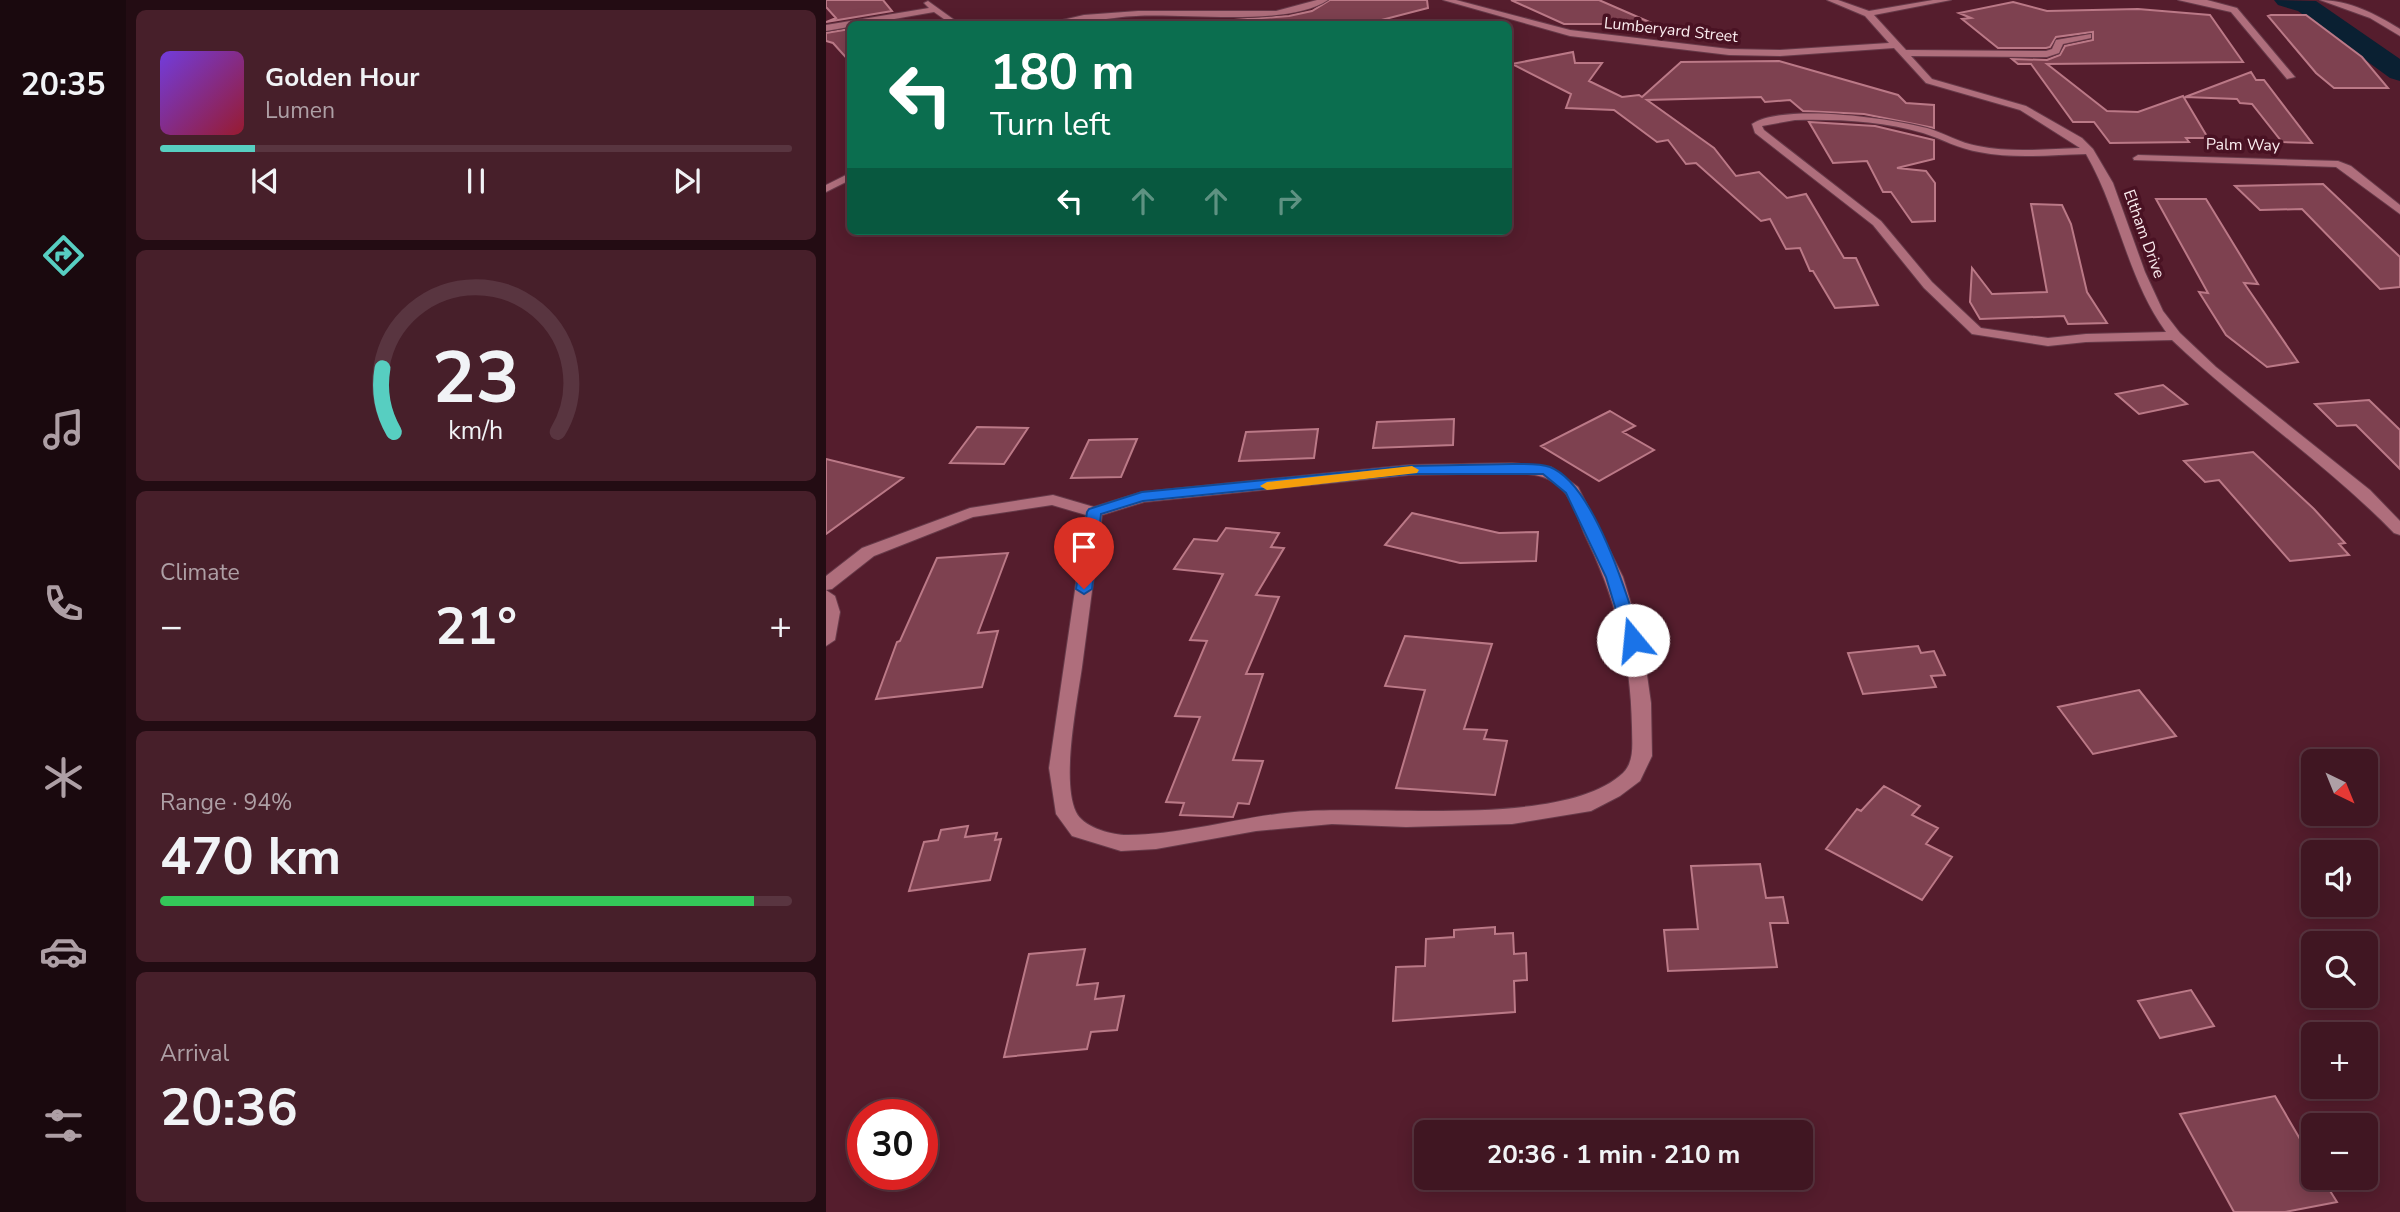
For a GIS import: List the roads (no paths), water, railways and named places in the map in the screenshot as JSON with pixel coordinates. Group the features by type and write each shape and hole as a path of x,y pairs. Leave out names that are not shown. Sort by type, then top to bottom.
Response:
{"street":[{"path":"923,0 952,21"},
{"path":"1065,21 1164,12 1272,15 1303,10 1324,0"},
{"name":"Lumberyard Street","path":"1447,0 1570,33 1729,52 1899,49 2048,54 2056,51 2059,42 2088,36"},
{"name":"Eltham Drive","path":"1831,0 1868,15 1929,81 2022,108 2058,126 2090,151 2108,183 2139,272 2157,311 2175,336 2211,370 2364,492 2400,530"},
{"path":"1868,15 1947,0"},
{"path":"2182,0 2205,2 2234,10 2291,77"},
{"path":"2324,0 2361,11 2400,33"},
{"path":"867,21 936,9"},
{"path":"826,28 847,24"},
{"path":"2090,151 2012,154 1975,148 1923,130 1874,121 1821,118 1757,124 1759,131 1877,223 1928,285 1977,331 2048,342 2086,338 2175,336"},
{"name":"Palm Way","path":"2138,158 2323,163 2347,168 2400,211"},
{"path":"826,189 847,178"},
{"path":"826,585 869,552 970,513 1053,500 1094,512 1142,497 1409,470 1546,470 1573,490 1614,577 1633,640 1642,703 1642,756 1633,776 1613,791 1584,805 1512,816 1406,820 1332,816 1256,823 1156,841 1121,843 1079,830 1066,814 1059,768 1094,512"},
{"path":"826,596 830,601 831,614 826,640"}],"waterway":[{"path":"2287,0 2307,6 2400,72"}]}
